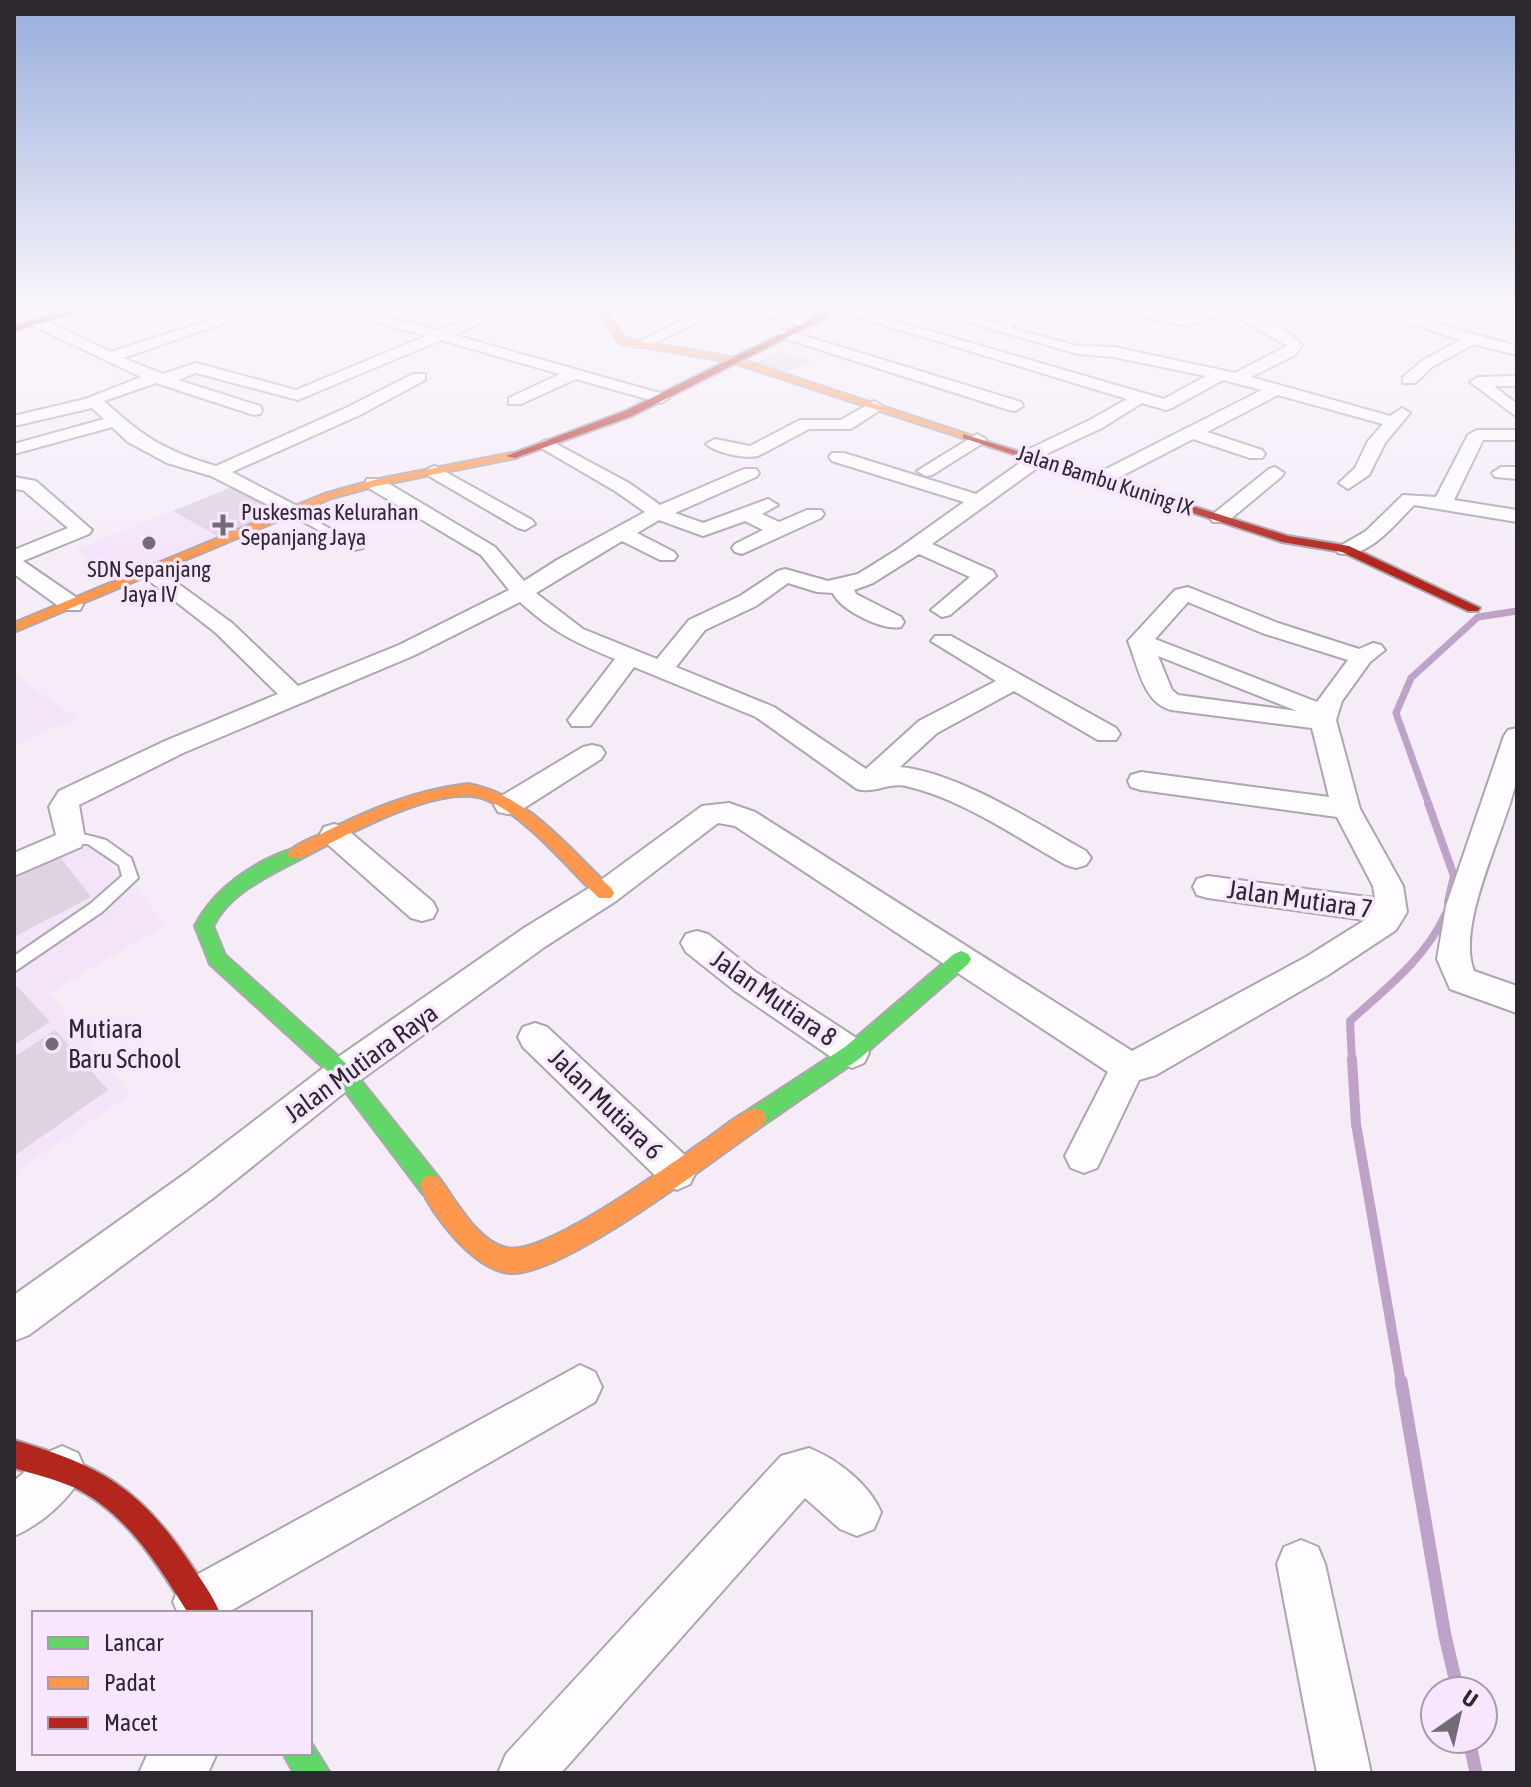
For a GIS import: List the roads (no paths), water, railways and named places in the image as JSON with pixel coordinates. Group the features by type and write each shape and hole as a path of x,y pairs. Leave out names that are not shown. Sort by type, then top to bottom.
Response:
{"street":[{"path":"14,421 95,402 96,398 111,392"},
{"path":"199,392 254,410"},
{"path":"286,392 354,411"},
{"path":"298,395 304,392"},
{"path":"217,472 390,392"},
{"path":"515,401 533,392"},
{"path":"640,392 661,398"},
{"path":"14,628 328,496 374,483 504,458 549,445 628,414 672,392"},
{"name":"Jalan Bambu Kuning IX","path":"832,392 1286,539 1345,549 1473,608"},
{"path":"972,392 1015,406"},
{"path":"1125,392 1166,405 1194,392"},
{"path":"1101,479 1270,392"},
{"path":"1286,392 1398,418 1377,441 1363,471 1348,483"},
{"path":"1492,392 1517,412"},
{"path":"662,669 697,625 748,601 785,575 821,586 842,587 908,555 915,544 979,501 1034,457 1141,397"},
{"path":"95,402 134,438 173,459 217,472 292,511"},
{"path":"715,444 752,452 813,422 845,425 874,406"},
{"path":"14,449 116,421"},
{"path":"1194,433 1256,454"},
{"path":"1442,504 1477,435 1517,435"},
{"path":"926,471 977,439"},
{"path":"549,445 622,487 658,513 703,530 768,505"},
{"path":"838,457 979,501"},
{"path":"435,472 525,524"},
{"path":"14,865 71,840 63,807 69,798 174,747 407,650 522,592 564,564 658,513 750,473"},
{"path":"1220,518 1275,473"},
{"path":"14,483 29,485 82,530 14,557"},
{"path":"374,483 488,551 522,592 557,623 765,712 867,783 898,776 922,782 974,801 1076,858"},
{"path":"1345,549 1373,535 1410,499 1517,516"},
{"path":"745,513 779,530"},
{"path":"742,548 814,514"},
{"path":"622,533 667,556"},
{"path":"915,544 985,576 942,610"},
{"path":"14,564 72,605"},
{"path":"150,572 224,628 296,698"},
{"path":"842,587 846,598 893,622"},
{"path":"605,893 508,805 486,792 451,792 396,805 265,870 216,905 204,926 217,959 343,1073 473,1240 497,1260 523,1263 568,1243 852,1053 961,959 1128,1067 1144,1064 1317,966 1385,922 1392,912 1388,886 1346,809 1324,717 1330,700 1367,653 1270,628 1188,594 1183,595 1140,641"},
{"path":"943,641 1107,734"},
{"path":"1140,641 1161,694 1171,702 1264,716 1324,717"},
{"path":"1140,641 1324,717"},
{"path":"581,720 630,656"},
{"path":"867,783 928,727 1014,681"},
{"path":"1517,736 1461,906 1453,959 1461,980 1517,1000"},
{"path":"508,805 592,753"},
{"path":"1141,781 1346,809"},
{"name":"Jalan Mutiara Raya","path":"14,1320 199,1186 343,1073 535,937 605,893 712,813 729,813 745,819 961,959"},
{"path":"334,834 422,910"},
{"name":"Jalan Mutiara 7","path":"1208,887 1392,912"},
{"name":"Jalan Mutiara 8","path":"697,943 746,982 852,1053"},
{"name":"Jalan Mutiara 6","path":"535,1037 677,1172"},
{"path":"1084,1156 1128,1067"},
{"path":"14,1454 62,1469 110,1494 142,1526 202,1607 580,1387"},
{"path":"14,1512 62,1469"},
{"path":"525,1773 797,1472 809,1471 857,1512"},
{"path":"1301,1564 1344,1773"},
{"path":"166,1773 188,1755"},
{"path":"300,1755 314,1773"}],"lane":[{"path":"292,511 358,548"},
{"path":"14,965 96,908 130,878 126,862 93,839 78,837 71,840"}],"waterway":[{"path":"1429,805 1396,713 1411,678 1478,617 1517,611"},
{"path":"1428,803 1454,876 1448,902"},
{"path":"1352,1061 1350,1021 1416,959 1445,915"},
{"path":"1352,1059 1356,1124 1401,1383"},
{"path":"1401,1381 1454,1675"},
{"path":"1472,1755 1476,1773"}],"place":[{"name":"Puskesmas Kelurahan Sepanjang Jaya","path":"223,525"},
{"name":"SDN Sepanjang Jaya IV","path":"149,543"},
{"name":"Mutiara Baru School","path":"52,1044"}]}
